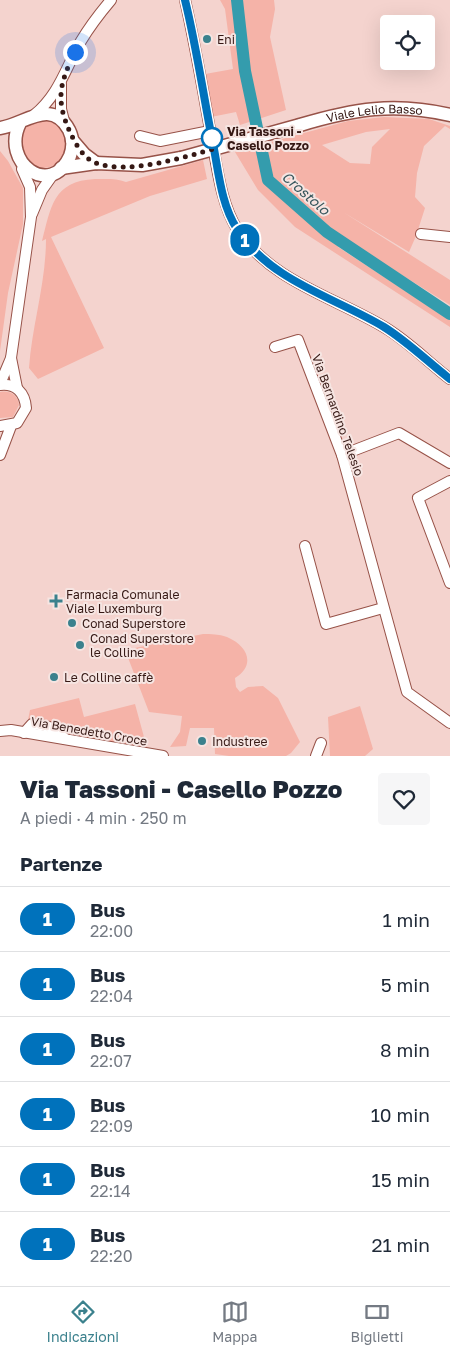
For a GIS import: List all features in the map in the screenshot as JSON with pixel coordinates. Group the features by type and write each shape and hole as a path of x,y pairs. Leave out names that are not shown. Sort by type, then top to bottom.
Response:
{"main road":[{"name":"Viale Lelio Basso","path":"58,171 96,163 133,166 180,158 344,112 377,108 410,108 450,114"},
{"path":"0,128 20,123 34,115 49,115 65,125 72,140 84,154 96,163"},
{"path":"11,149 13,132 20,123"},
{"path":"0,139 11,149 16,162 22,169 38,175 58,171 69,158 72,140"}],"street":[{"path":"34,115 45,106 61,84 82,40 111,0"},
{"path":"185,0 210,131 228,211 236,228 256,253 273,267 300,284 386,328 450,379"},
{"path":"61,84 61,109 65,125"},
{"path":"140,136 160,140 210,131"},
{"path":"0,454 11,426 21,419 26,408 24,396 17,388 0,384 11,358 31,217 30,187 22,169"},
{"path":"31,217 42,190 58,171"},
{"path":"421,234 450,237"},
{"name":"Via Bernardino Telesio","path":"275,347 298,340 342,455 407,692 450,723"},
{"path":"11,358 17,388"},
{"path":"0,426 11,426"},
{"path":"342,455 399,433 450,463"},
{"path":"450,480 418,498 450,583"},
{"path":"305,546 326,624 383,608"},
{"name":"Via Benedetto Croce","path":"0,726 11,730 163,756"},
{"name":"Via Benedetto Croce","path":"0,731 11,730"},
{"path":"316,756 322,742 322,756"}],"shaded area":[{"path":"220,0 274,0 275,9 270,37 286,110 240,125 236,112 211,117 205,74 233,69 225,9"},
{"path":"384,117 429,119 450,126 450,129 445,126 424,146 417,173 415,197 425,208 409,252 343,212 450,280 450,305 344,239 338,247 450,320 450,327 295,227 258,190 235,152 348,121","holes":["390,129 372,147 370,164 350,163 322,145 366,132"]},
{"path":"38,120 48,120 57,124 63,130 66,135 66,153 57,164 48,168 38,168 29,164 23,158 19,149 19,139 23,130 29,124"},
{"path":"0,151 8,161 23,188 23,224 8,293 0,351"},
{"path":"203,160 207,179 150,196 51,237 104,348 38,379 29,368 44,272 46,239 42,241 48,217 56,198 70,185 81,181 107,179 126,182"},
{"path":"0,392 10,393 17,398 19,405 13,417 0,418"},
{"path":"203,634 227,637 240,645 244,650 247,656 246,667 235,678 236,687 240,692 248,687 263,686 278,698 300,742 291,753 286,756 229,756 215,754 214,728 190,728 186,746 170,747 180,732 182,716 149,712 125,650"},
{"path":"79,698 84,717 135,704 147,748 69,735 58,724 28,720 30,710"},
{"path":"360,706 373,749 365,756 330,756 328,717"}],"waterway":[{"name":"Crostolo","path":"237,0 245,71 268,180 327,232 450,314"}],"bus line":[{"name":"1","path":"185,0 219,175 228,211 236,228 256,253 273,267 314,292 386,328 450,379"}],"place":[{"name":"Eni","path":"207,39"},
{"name":"Via Tassoni - Casello Pozzo","path":"212,138"},
{"name":"Farmacia Comunale Viale Luxemburg","path":"56,601"},
{"name":"Conad Superstore","path":"72,623"},
{"name":"Conad Superstore le Colline","path":"80,645"},
{"name":"Le Colline caffè","path":"54,677"},
{"name":"Industree","path":"202,741"}],"route":[{"path":"75,52 61,84 60,104 62,115 72,140 84,154 96,163 118,166 150,165 217,148 212,138"}]}
